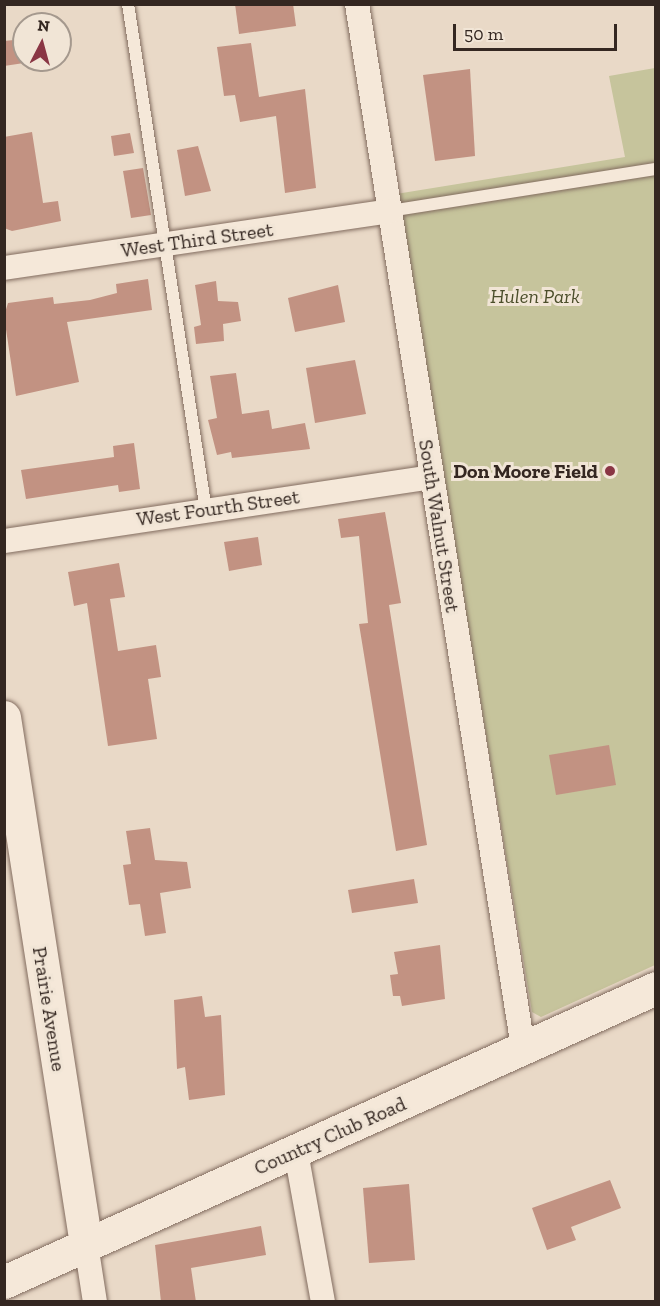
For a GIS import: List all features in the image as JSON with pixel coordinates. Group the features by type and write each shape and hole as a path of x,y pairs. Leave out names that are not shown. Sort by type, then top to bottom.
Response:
{"main road":[{"name":"Prairie Avenue","path":"4,717 13,815 86,1244"},
{"name":"Country Club Road","path":"4,1281 296,1152 656,988"}],"street":[{"name":"South Walnut Street","path":"357,4 524,1047"},
{"name":"West Third Street","path":"4,268 390,211"},
{"name":"West Fourth Street","path":"4,541 431,477"},
{"path":"296,1152 323,1302"},
{"name":"Prairie Avenue","path":"86,1244 95,1302"}],"lane":[{"path":"128,4 206,510"},
{"path":"390,211 656,169"}],"green space":[{"name":"Hulen Park","path":"655,68 655,965 541,1017 532,1012 396,194 625,157 609,76"}],"building":[{"path":"235,4 293,4 296,26 239,34"},
{"path":"12,40 12,65 4,66 4,41"},
{"path":"251,43 259,97 305,89 316,188 285,193 276,116 240,122 235,95 224,96 217,47"},
{"path":"470,69 475,156 435,161 423,75"},
{"path":"32,132 43,203 58,201 61,221 12,231 4,228 4,137"},
{"path":"130,133 134,153 114,156 111,136"},
{"path":"198,146 211,191 185,196 177,150"},
{"path":"143,168 151,215 131,218 123,171"},
{"path":"148,279 152,310 67,322 79,382 16,396 4,316 8,303 53,297 54,304 90,300 117,293 116,284"},
{"path":"216,281 218,301 238,302 241,321 223,324 224,341 196,344 194,327 201,325 195,285"},
{"path":"338,285 345,322 295,332 288,298"},
{"path":"355,360 366,414 315,423 306,368"},
{"path":"236,373 242,414 269,410 272,429 305,423 310,449 232,458 231,452 217,455 208,420 217,418 210,376"},
{"path":"134,443 140,489 119,492 118,485 26,499 21,470 114,457 113,446"},
{"path":"385,512 401,603 389,605 427,845 396,851 359,624 368,623 359,536 341,538 338,519"},
{"path":"258,537 262,565 229,571 224,542"},
{"path":"119,563 125,597 110,599 118,651 156,645 161,677 148,679 157,739 108,746 87,603 74,606 68,572"},
{"path":"609,745 616,785 556,795 549,755"},
{"path":"150,828 155,860 187,862 191,888 160,893 166,933 145,936 140,904 129,905 123,865 131,864 126,831"},
{"path":"414,879 418,903 352,913 348,890"},
{"path":"440,945 445,999 402,1006 400,996 393,996 390,975 398,974 394,952"},
{"path":"202,996 205,1017 221,1015 225,1095 189,1100 185,1067 177,1069 174,1000"},
{"path":"610,1180 621,1208 571,1227 576,1240 547,1250 532,1208"},
{"path":"409,1184 415,1260 369,1263 363,1188"},
{"path":"261,1226 266,1255 191,1268 196,1302 161,1302 155,1245"}],"place":[{"name":"Don Moore Field","path":"610,471"}]}
